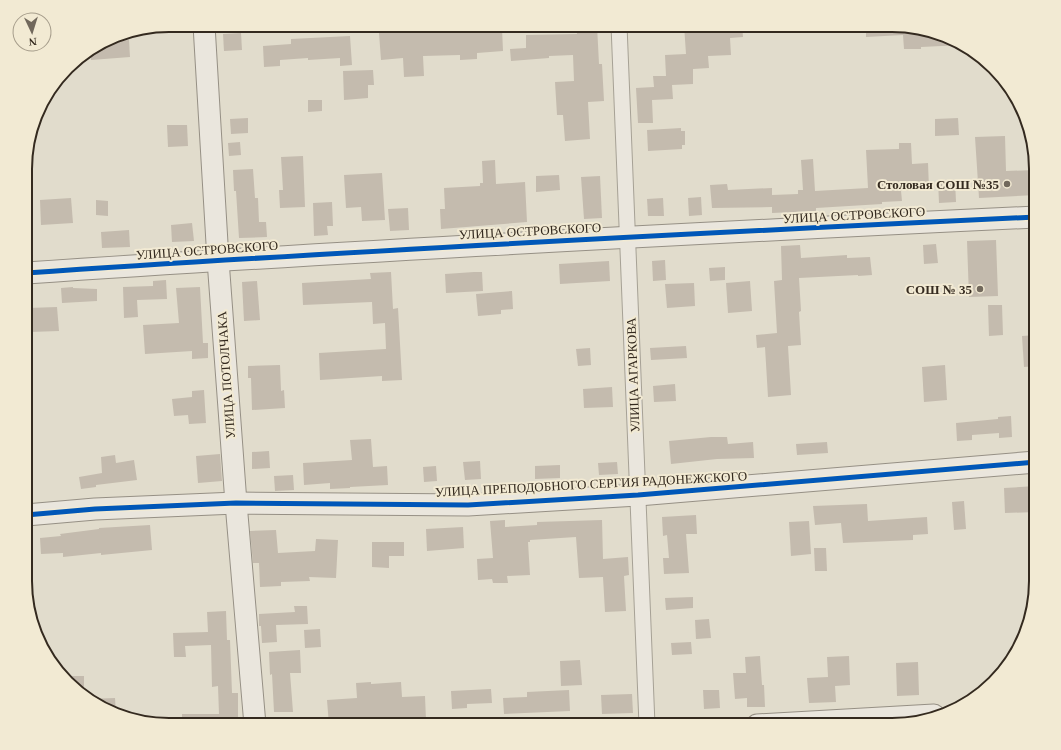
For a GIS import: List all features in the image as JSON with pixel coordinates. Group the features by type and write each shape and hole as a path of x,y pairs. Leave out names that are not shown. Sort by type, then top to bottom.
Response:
{"street":[{"name":"УЛИЦА ПОТОЛЧАКА","path":"204,32 218,260 236,503 254,718"},
{"name":"УЛИЦА АГАРКОВА","path":"619,32 647,718"},
{"name":"УЛИЦА ОСТРОВСКОГО","path":"32,273 218,260 627,237 1029,217"},
{"name":"УЛИЦА ПРЕПОДОБНОГО СЕРГИЯ РАДОНЕЖСКОГО","path":"32,514 94,509 236,503 468,505 638,495 1029,463"},
{"path":"881,718 914,716"}],"building":[{"path":"502,32 503,51 477,53 477,59 460,60 460,55 423,56 424,76 404,77 403,58 381,60 379,33"},
{"path":"577,32 597,32 599,64 602,64 604,101 588,102 590,139 565,141 563,115 557,115 555,82 574,81 573,55 549,56 549,58 511,61 510,49 526,48 526,35 577,34"},
{"path":"684,32 743,32 743,37 730,38 731,55 708,56 709,68 693,69 693,84 672,85 673,99 652,100 653,123 638,123 636,88 654,87 653,76 666,76 665,55 686,54"},
{"path":"866,32 901,32 927,37 951,46 921,47 921,49 904,49 903,35 866,37"},
{"path":"241,33 242,50 224,51 223,34"},
{"path":"350,36 352,65 340,66 340,58 308,60 308,58 280,60 280,66 264,67 263,46 291,44 291,39"},
{"path":"129,40 130,57 91,60 91,57 101,50 121,41"},
{"path":"373,70 374,85 368,85 368,98 344,100 343,71"},
{"path":"308,100 322,100 322,111 308,112"},
{"path":"248,118 248,133 231,134 230,119"},
{"path":"958,118 959,135 935,136 935,119"},
{"path":"167,125 187,125 188,146 168,147"},
{"path":"681,128 681,131 685,131 685,145 682,145 682,149 648,151 647,130"},
{"path":"1005,136 1006,171 1029,170 1029,195 979,198 975,137"},
{"path":"240,142 241,155 229,156 228,143"},
{"path":"899,143 911,143 912,164 928,163 929,189 901,191 902,201 882,202 882,204 816,208 816,211 772,213 772,207 712,208 710,185 727,184 728,190 772,188 772,195 798,194 798,190 803,190 801,160 813,159 815,191 868,188 866,150 899,149"},
{"path":"303,156 305,207 280,208 279,190 283,190 281,157"},
{"path":"495,160 496,184 525,182 527,222 441,229 440,209 445,209 444,188 480,186 480,183 483,183 482,161"},
{"path":"253,169 255,198 258,198 259,222 266,222 267,237 239,238 233,170"},
{"path":"382,173 385,220 362,221 361,207 346,208 344,175"},
{"path":"559,175 560,190 536,192 536,176"},
{"path":"600,176 602,218 584,219 581,177"},
{"path":"938,180 955,180 956,202 939,203"},
{"path":"701,197 702,215 689,216 688,198"},
{"path":"71,198 73,223 41,225 40,200"},
{"path":"663,198 664,216 648,216 647,199"},
{"path":"96,200 108,201 108,216 96,215"},
{"path":"332,202 333,226 327,226 328,235 314,236 313,203"},
{"path":"408,208 409,230 390,231 388,209"},
{"path":"192,223 194,241 172,242 171,225"},
{"path":"129,230 130,247 102,248 101,232"},
{"path":"996,240 998,296 969,297 967,241"},
{"path":"936,244 938,263 924,264 923,245"},
{"path":"800,245 801,258 847,255 847,258 870,257 872,275 799,278 801,345 788,346 791,395 768,397 765,347 757,348 756,335 777,333 774,281 782,280 781,246"},
{"path":"665,260 666,280 653,281 652,261"},
{"path":"609,261 610,281 560,284 559,264"},
{"path":"725,267 725,280 710,281 709,268"},
{"path":"391,272 393,309 398,308 402,380 382,381 382,376 320,380 319,353 386,349 385,323 373,324 372,302 303,305 302,283 371,279 370,273"},
{"path":"482,272 483,291 446,293 445,274"},
{"path":"166,280 167,299 137,300 138,317 124,318 123,287 153,286 153,281"},
{"path":"257,281 260,320 244,321 242,282"},
{"path":"750,281 752,311 728,313 726,283"},
{"path":"694,283 695,306 667,308 665,284"},
{"path":"73,287 97,289 97,301 62,303 61,288"},
{"path":"200,287 203,343 208,343 208,358 192,359 192,351 145,354 143,325 179,323 176,288"},
{"path":"512,291 513,309 501,310 501,314 478,316 476,294"},
{"path":"988,305 1002,305 1003,335 989,336"},
{"path":"57,307 59,331 32,332 32,308"},
{"path":"1022,336 1029,336 1029,367 1024,367"},
{"path":"686,346 687,358 651,360 650,348"},
{"path":"590,348 591,365 578,366 576,349"},
{"path":"280,365 281,391 284,390 285,408 252,410 251,378 248,378 248,366"},
{"path":"945,365 947,400 924,402 922,367"},
{"path":"675,384 676,401 654,402 653,386"},
{"path":"612,387 613,407 584,408 583,389"},
{"path":"204,390 206,423 189,424 188,415 174,416 172,399 192,397 192,391"},
{"path":"1011,416 1012,437 999,438 999,433 972,435 972,440 957,441 956,423 998,419 998,417"},
{"path":"727,437 728,444 753,442 754,458 717,459 671,464 669,441"},
{"path":"371,439 373,467 387,466 388,485 330,489 330,483 304,485 303,463 352,460 350,440"},
{"path":"827,442 828,453 797,455 796,444"},
{"path":"269,451 270,468 252,469 252,452"},
{"path":"220,454 222,481 198,483 196,456"},
{"path":"115,455 116,463 134,460 137,480 96,485 96,487 81,489 79,477 102,473 101,457"},
{"path":"480,461 481,479 465,480 463,462"},
{"path":"617,462 618,474 599,475 598,463"},
{"path":"560,465 560,478 535,479 535,466"},
{"path":"436,466 437,481 424,482 423,467"},
{"path":"293,475 294,490 275,491 274,476"},
{"path":"1029,486 1029,512 1005,513 1004,488"},
{"path":"964,501 966,529 954,530 952,502"},
{"path":"867,504 868,521 927,517 928,534 913,535 913,540 843,543 841,523 815,525 813,506"},
{"path":"696,515 697,534 686,534 689,573 664,574 663,558 669,558 667,535 663,536 662,517"},
{"path":"505,520 505,527 537,525 537,522 602,520 603,559 628,557 629,575 624,576 626,611 605,612 603,577 579,578 576,537 530,540 530,542 528,542 530,575 507,576 508,583 493,583 492,579 478,580 477,559 493,558 490,521"},
{"path":"809,521 811,554 791,556 789,522"},
{"path":"150,525 152,550 63,557 63,553 41,554 40,538 61,536 60,534 99,528"},
{"path":"463,527 464,548 427,551 426,529"},
{"path":"276,530 278,553 315,551 316,539 338,540 336,578 309,577 310,581 281,582 281,586 260,587 259,563 253,563 250,531"},
{"path":"372,542 404,542 404,556 389,556 389,568 372,567"},
{"path":"814,548 826,548 827,571 815,571"},
{"path":"693,597 693,608 666,610 665,598"},
{"path":"294,606 307,606 308,624 276,625 277,642 262,643 261,626 259,626 259,614 295,612"},
{"path":"226,611 227,640 230,640 232,693 238,693 238,718 182,718 182,714 219,714 218,686 212,687 211,645 185,646 186,657 174,657 173,633 208,632 207,612"},
{"path":"709,619 711,638 696,639 695,620"},
{"path":"320,629 321,647 305,648 304,630"},
{"path":"691,642 692,654 672,655 671,643"},
{"path":"300,650 301,673 290,673 293,712 274,712 269,652"},
{"path":"760,656 765,707 747,707 747,698 735,699 733,673 746,673 745,657"},
{"path":"849,656 850,685 835,686 836,702 809,703 807,678 828,677 827,657"},
{"path":"580,660 582,685 561,686 560,661"},
{"path":"918,662 919,695 897,696 896,663"},
{"path":"70,676 84,676 84,688"},
{"path":"371,682 371,684 401,682 402,697 425,696 426,718 328,718 327,700 357,698 356,683"},
{"path":"491,689 492,703 467,704 467,708 452,709 451,691"},
{"path":"569,690 570,711 504,714 503,698 527,697 527,692"},
{"path":"703,690 719,690 720,708 704,709"},
{"path":"632,694 633,713 602,714 601,695"},
{"path":"115,698 116,707 109,704 99,699"}],"cycle path":[{"path":"32,273 531,242 1029,217"},
{"path":"32,514 95,509 236,503 468,505 638,495 1029,463"}],"place":[{"name":"Столовая СОШ №35","path":"1007,184"},
{"name":"СОШ № 35","path":"980,289"}]}
